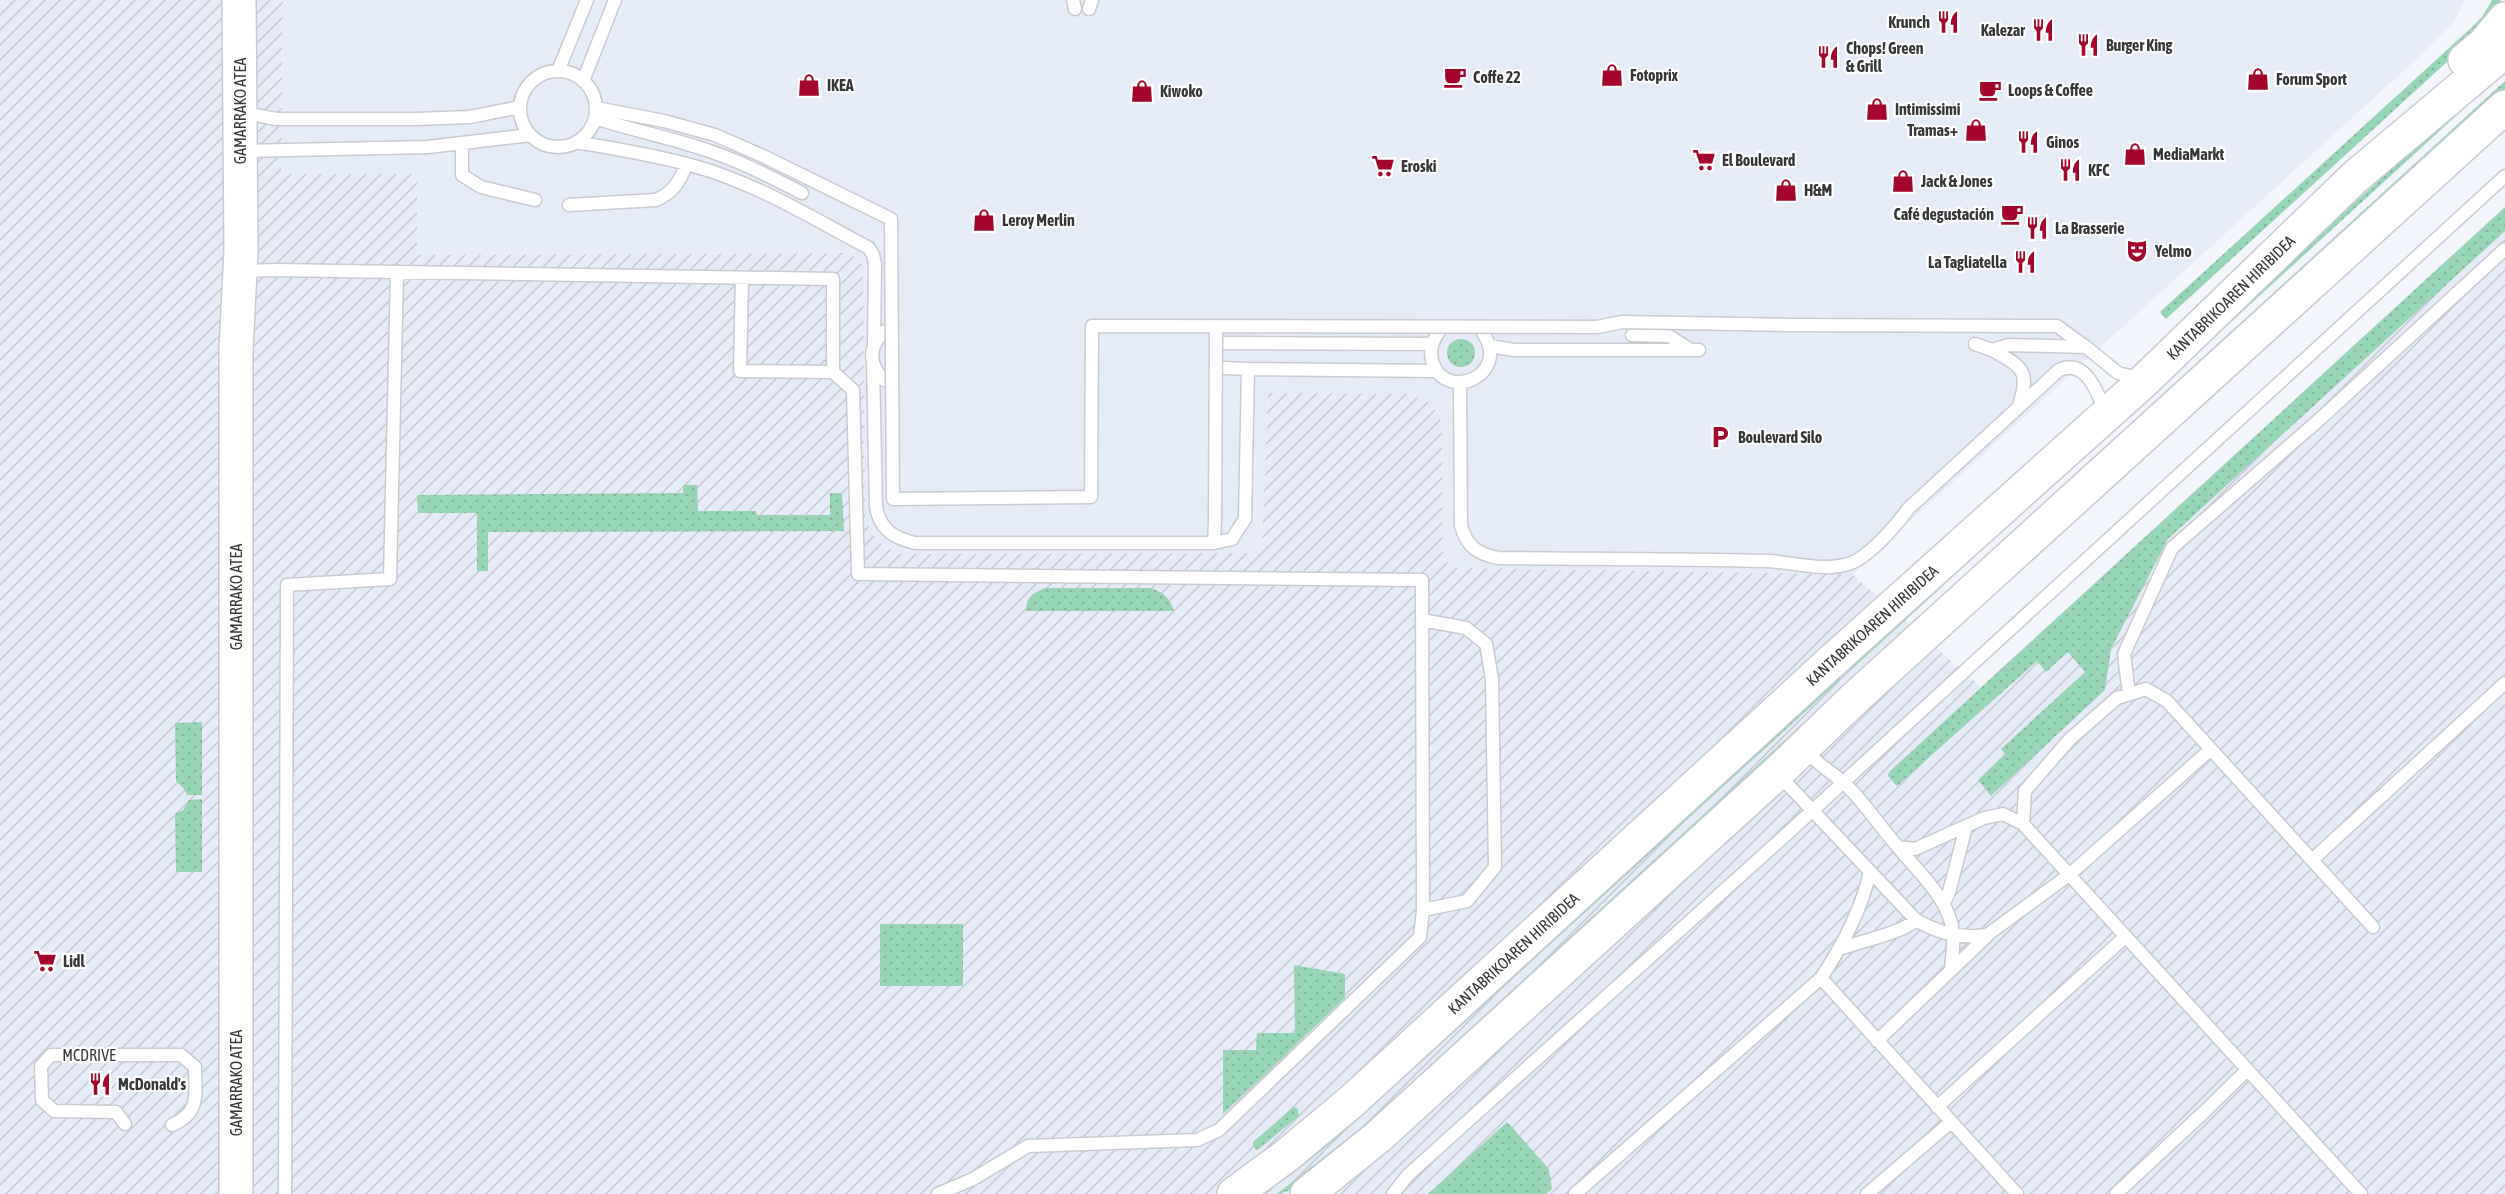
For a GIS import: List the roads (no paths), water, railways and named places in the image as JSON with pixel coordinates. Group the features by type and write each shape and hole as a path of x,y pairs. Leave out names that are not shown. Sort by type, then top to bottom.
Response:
{"main road":[{"name":"GAMARRAKO ATEA","path":"236,1194 236,348 240,271 239,0"},
{"path":"2355,177 2413,106 2484,44 2505,19"},
{"name":"KANTABRIKOAREN HIRIBIDEA","path":"1234,1194 1286,1156 1352,1101 1833,660 2145,380 2355,177 2505,51"},
{"path":"1307,1194 1378,1137 2505,107"}],"lane":[{"path":"558,71 587,0"},
{"path":"583,81 615,0"},
{"path":"558,71 575,75 583,81 594,98 595,113 588,132 576,142 552,147 530,135 524,127 520,107 522,96 528,86 537,78 558,71"},
{"path":"240,112 276,118 417,118 470,117 520,107"},
{"path":"595,113 664,121 715,135 891,219 893,499 1091,497 1092,326 1597,327 1622,322 2057,326 2118,373 2145,380"},
{"path":"595,113 630,130 695,146 738,161 802,193"},
{"path":"240,151 462,144 530,135"},
{"path":"576,142 631,151 734,180 768,195 869,248 875,264 873,365 876,507 878,519 887,532 897,539 915,543 1214,543 1232,539 1245,519 1248,369"},
{"path":"462,144 462,175 481,187 535,200"},
{"path":"569,205 656,200 678,186 687,165"},
{"path":"1393,1194 1408,1175 1811,811 2505,176"},
{"path":"2129,694 2124,654 2172,548 2320,418 2505,249"},
{"path":"240,271 833,279 833,372"},
{"path":"285,1194 286,585 390,579 397,272"},
{"path":"742,278 740,370 833,372 853,390 858,574 1422,580 1423,910 1420,938 1219,1130 1197,1140 1028,1146 973,1179 938,1194"},
{"path":"1214,543 1216,326"},
{"path":"874,344 885,331"},
{"path":"1223,343 1435,338 1430,353 1437,371 1443,377 1460,383 1477,378 1488,364 1490,346 1483,333"},
{"path":"1490,346 1514,350 1694,350 1669,336 1632,334"},
{"path":"1975,344 1992,350 2017,364 2024,378 2023,393 2018,409"},
{"path":"1992,350 2010,345 2086,347"},
{"path":"873,365 884,380"},
{"path":"1460,383 1461,526 1470,546 1481,555 1498,558 1770,561 1826,567 1850,564 1860,559 1897,524 1908,509 2059,370 2072,367 2078,369 2097,388 2106,415"},
{"path":"1223,368 1437,371"},
{"path":"1422,620 1466,628 1486,644 1492,679 1495,867 1467,901 1423,910"},
{"path":"2312,860 2505,683"},
{"path":"2024,824 2025,791 2069,740 2117,698 2146,689 2167,701 2373,927"},
{"path":"1803,747 1819,765 1842,781 1944,903 1950,917 1953,934 1951,970"},
{"path":"1878,1041 1987,935 2069,874 2211,749"},
{"path":"1777,773 1916,920 1934,931 1974,937 1987,935"},
{"path":"1898,847 1915,849 1984,818 2003,814 2024,824 2361,1194"},
{"path":"1944,903 1966,827"},
{"path":"1575,1194 1821,978 1839,950 1862,904 1870,872"},
{"path":"1839,950 1895,932 1910,926 1916,920"},
{"path":"1937,1107 2125,937"},
{"path":"1821,978 2017,1194"},
{"name":"MCDRIVE","path":"125,1124 116,1112 54,1111 42,1100 41,1066 51,1055 181,1055 195,1067 193,1108 186,1118 172,1125"},
{"path":"2116,1194 2247,1070"},
{"path":"1867,1194 1950,1122"}],"place":[{"name":"Krunch","path":"1948,22"},
{"name":"Kalezar","path":"2043,30"},
{"name":"Burger King","path":"2088,45"},
{"name":"Chops! Green & Grill","path":"1828,57"},
{"name":"Fotoprix","path":"1612,75"},
{"name":"Coffe 22","path":"1455,77"},
{"name":"Forum Sport","path":"2258,79"},
{"name":"IKEA","path":"809,85"},
{"name":"Loops & Coffee","path":"1990,90"},
{"name":"Kiwoko","path":"1142,91"},
{"name":"Intimissimi","path":"1877,109"},
{"name":"Tramas+","path":"1976,130"},
{"name":"Ginos","path":"2028,142"},
{"name":"MediaMarkt","path":"2135,154"},
{"name":"El Boulevard","path":"1704,160"},
{"name":"Eroski","path":"1383,166"},
{"name":"KFC","path":"2070,170"},
{"name":"Jack & Jones","path":"1903,181"},
{"name":"H&M","path":"1786,190"},
{"name":"Café degustación","path":"2012,214"},
{"name":"Leroy Merlin","path":"984,220"},
{"name":"La Brasserie","path":"2037,228"},
{"name":"Yelmo","path":"2137,251"},
{"name":"La Tagliatella","path":"2025,262"},
{"name":"Boulevard Silo","path":"1720,437"},
{"name":"Lidl","path":"45,961"},
{"name":"McDonald's","path":"100,1084"}]}
